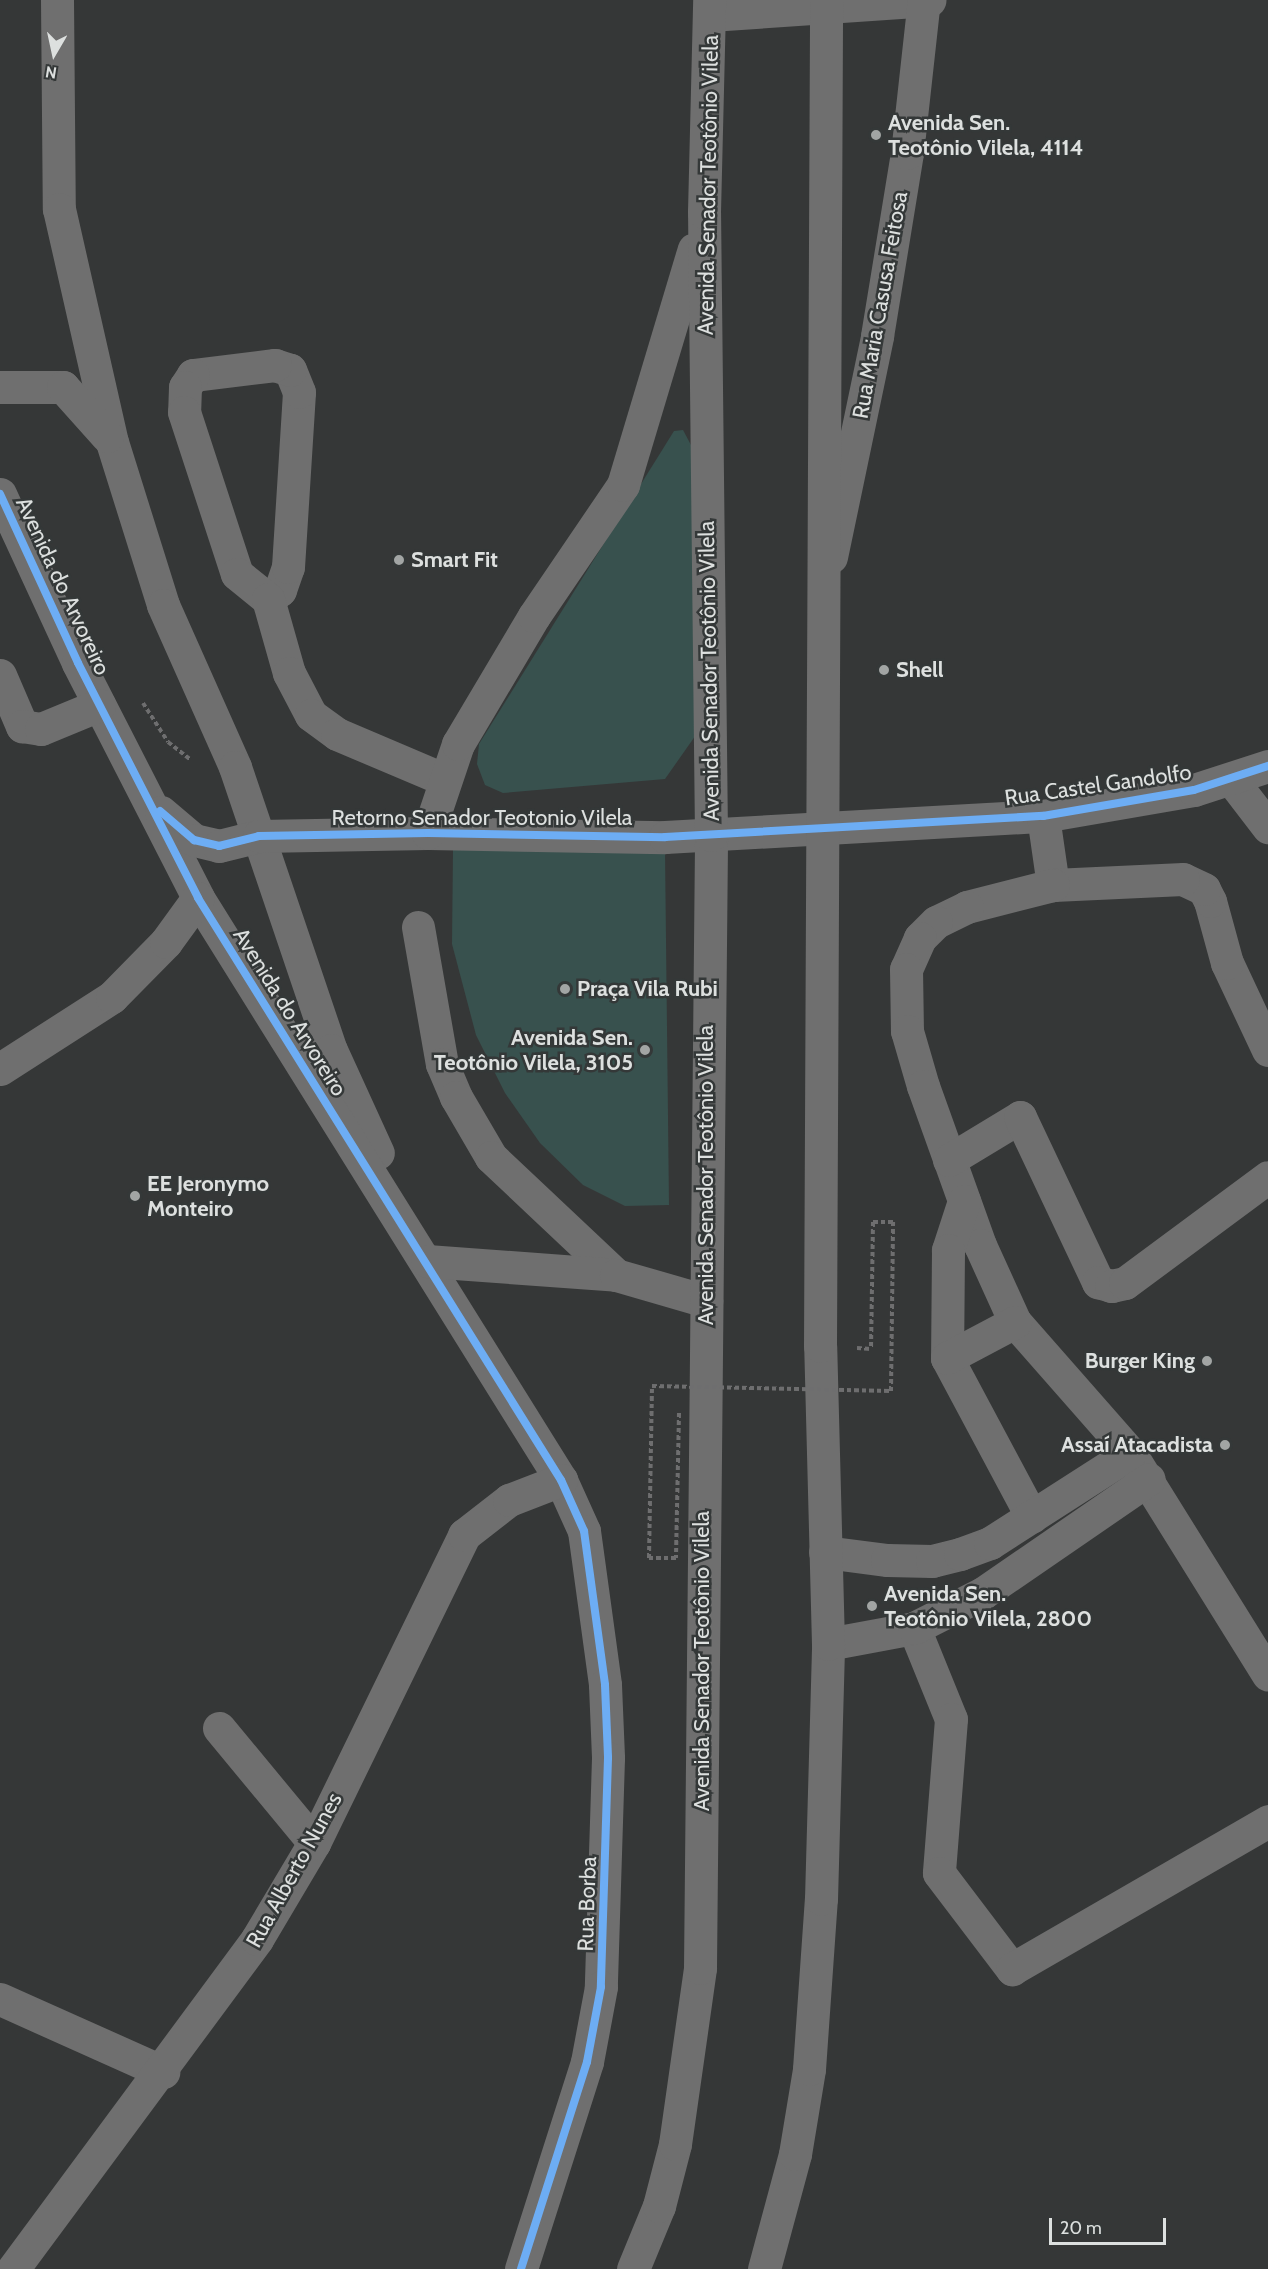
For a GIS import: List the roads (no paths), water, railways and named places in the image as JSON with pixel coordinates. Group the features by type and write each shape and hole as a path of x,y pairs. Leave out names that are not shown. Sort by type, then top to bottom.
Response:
{"street":[{"name":"Avenida do Arvoreiro","path":"57,0 58,209 112,442 163,605 235,767 331,1050 427,1261"},
{"name":"Rua Maria Casusa Feitosa","path":"820,608 878,336 924,0"},
{"path":"709,7 929,0"},
{"path":"764,2269 795,2154 818,1989 828,1644 820,1346 822,828 820,608 826,2"},
{"name":"Avenida Senador Teotônio Vilela","path":"633,2269 659,2206 675,2144 700,1968 711,836 704,212 709,7"},
{"path":"428,832 443,779 495,679 623,485 638,448 704,212"},
{"path":"268,599 279,590 288,567 299,392 290,370 275,365 193,375 185,387 184,412 237,574 268,599 289,673 311,715 337,734 443,779"},
{"path":"0,387 63,387 112,442"},
{"name":"Avenida do Arvoreiro","path":"0,494 99,705 156,808 198,897 427,1261 561,1480 584,1531"},
{"path":"0,675 22,726 41,729 99,705"},
{"name":"Rua Castel Gandolfo","path":"822,828 1043,816 1232,779 1268,766"},
{"path":"1232,779 1268,827"},
{"name":"Retorno Senador Teotonio Vilela","path":"156,808 194,840 238,845 259,837 428,832 711,836 822,828"},
{"path":"1043,816 1053,885"},
{"path":"1268,1050 1246,1011 1204,889 1165,877 1053,885 967,907 936,922 920,938 906,969 904,1000 923,1086 964,1202 1015,1322 1130,1453 1149,1479 1268,1675"},
{"path":"0,1069 112,996 166,942 198,897"},
{"path":"418,927 442,1064 456,1098 491,1157 616,1275"},
{"path":"950,1160 1020,1117 1063,1214 1098,1282 1111,1286 1125,1283 1268,1177"},
{"path":"964,1202 948,1250 947,1358 1032,1517"},
{"path":"427,1261 616,1275 706,1301"},
{"path":"947,1358 1015,1322"},
{"path":"825,1552 932,1561 990,1543 1130,1453"},
{"path":"828,1644 915,1628 983,1593 1149,1479"},
{"name":"Rua Alberto Nunes","path":"13,2269 163,2072 257,1939 314,1843 464,1535 509,1500 561,1480"},
{"name":"Rua Borba","path":"521,2269 584,2074 601,1987 608,1748 605,1685 584,1531"},
{"path":"915,1628 951,1719 939,1873 1012,1970 1086,1922 1268,1821"},
{"path":"219,1728 314,1843"},
{"path":"0,1999 163,2072"}],"place":[{"name":"Avenida Sen. Teotônio Vilela, 4114","path":"876,135"},
{"name":"Smart Fit","path":"399,560"},
{"name":"Shell","path":"884,670"},
{"name":"Praça Vila Rubi","path":"565,989"},
{"name":"Avenida Sen. Teotônio Vilela, 3105","path":"645,1050"},
{"name":"EE Jeronymo Monteiro","path":"135,1196"},
{"name":"Burger King","path":"1207,1361"},
{"name":"Assaí Atacadista","path":"1225,1445"},
{"name":"Avenida Sen. Teotônio Vilela, 2800","path":"872,1606"}]}
